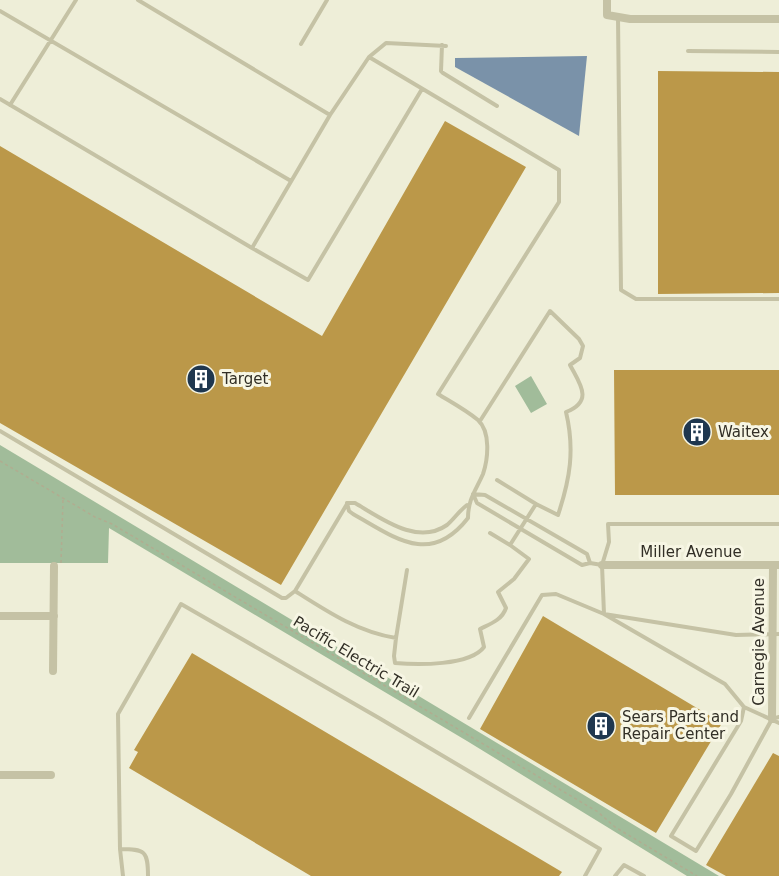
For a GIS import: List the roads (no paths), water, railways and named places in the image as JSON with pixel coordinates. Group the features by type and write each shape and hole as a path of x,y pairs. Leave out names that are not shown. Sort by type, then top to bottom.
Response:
{"street":[{"path":"607,0 607,15 618,17 779,19"},
{"name":"Miller Avenue","path":"602,565 776,565"},
{"name":"Carnegie Avenue","path":"776,565 777,719"},
{"path":"53,670 58,567"},
{"path":"0,615 54,616"},
{"path":"0,775 51,775"}],"lane":[{"path":"10,105 76,0"},
{"path":"138,0 330,115"},
{"path":"301,44 327,0"},
{"path":"0,11 291,181"},
{"path":"618,17 621,290 636,299 779,299"},
{"path":"252,248 330,115 369,57 386,43 444,46 441,71 443,74 498,106"},
{"path":"688,51 779,52"},
{"path":"347,503 355,503 410,532 424,533 447,525 468,505 483,474 488,450 480,421 438,394 559,202 559,170 369,57"},
{"path":"0,99 308,280 422,89"},
{"path":"480,421 550,312 579,339 583,346 579,358 570,365 582,387 583,398 580,404 566,412 572,458 567,489 558,515 497,480"},
{"path":"0,431 276,597 286,598 295,591 347,503"},
{"path":"473,494 485,495 587,554 590,563"},
{"path":"473,494 477,503 582,565 590,563 602,565"},
{"path":"347,503 349,511 353,514 396,539 412,544 440,541 452,534 468,518 468,505"},
{"path":"510,545 536,504"},
{"path":"604,614 602,565 609,542 608,524 779,524"},
{"path":"408,570 396,638 395,663 422,664 451,661 480,653 484,647 480,629 498,619 504,614 506,608 498,592 514,579 529,559 489,533"},
{"path":"295,591 345,622 369,632 396,638"},
{"path":"469,718 542,595 556,594 604,614 725,684 744,708 777,719 696,850 671,836 741,721 744,708"},
{"path":"123,876 120,849 118,714 181,604 380,718 600,849 585,876"},
{"path":"604,614 736,635 776,634"},
{"path":"120,849 135,849 145,853 148,858 148,876"},
{"path":"615,876 624,865 644,876"}],"water":[{"path":"587,56 579,136 455,67 455,58"}],"place":[{"name":"Target","path":"201,379"},
{"name":"Waitex","path":"697,432"},
{"name":"Sears Parts and Repair Center","path":"601,726"}]}
